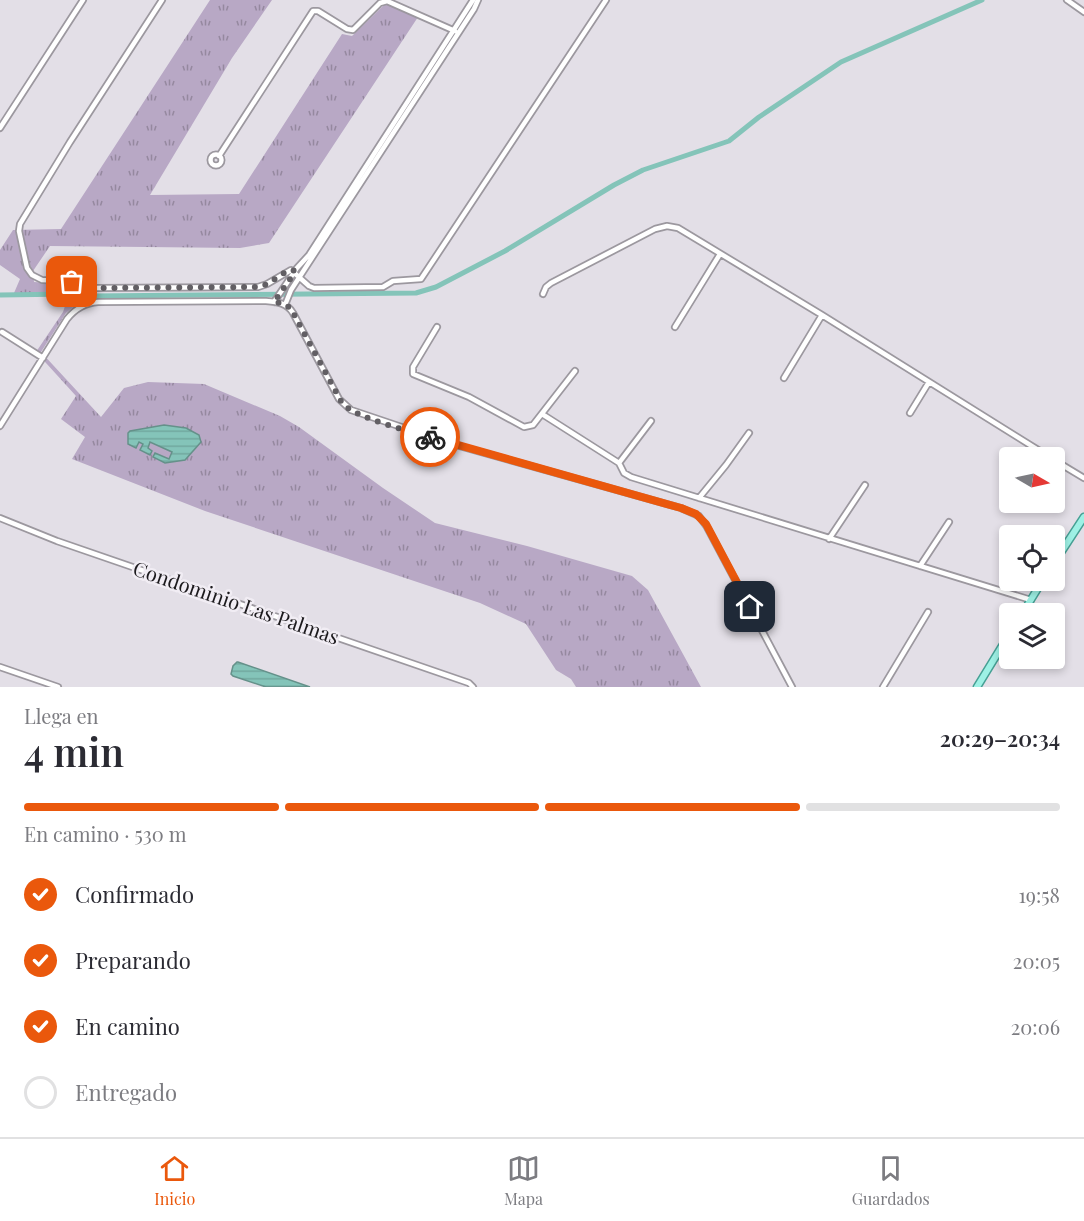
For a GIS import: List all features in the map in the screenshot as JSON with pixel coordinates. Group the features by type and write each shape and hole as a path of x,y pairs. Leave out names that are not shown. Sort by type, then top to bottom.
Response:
{"main road":[{"path":"1065,546 1084,517"},
{"path":"1028,603 1036,591"},
{"path":"976,687 999,650"}],"street":[{"path":"0,128 83,0"},
{"path":"162,0 20,224 19,231 28,271 35,277 42,280 69,281 96,288 258,287 267,284 288,270 295,272 309,286 325,288 383,287 393,281 421,279 606,0"},
{"path":"285,304 287,296 456,32 473,0"},
{"path":"274,302 309,255 478,0"},
{"path":"1067,0 1084,12"},
{"path":"219,156 314,11 318,10 352,30 380,3 386,1 456,32"},
{"path":"543,294 551,283 659,227 670,226 681,229 1033,447"},
{"path":"675,327 720,254"},
{"path":"0,426 71,314 88,303 274,302 285,304 298,320 339,399 351,410 452,444 596,483 681,508 699,516 792,687"},
{"path":"784,378 822,315"},
{"path":"436,327 413,367 412,372 415,376 469,397 524,427 532,426 575,371"},
{"path":"1,330 43,358"},
{"path":"910,413 929,382"},
{"path":"542,414 619,463 624,472 631,477 1030,600"},
{"path":"619,463 651,421"},
{"path":"699,498 749,433"},
{"path":"1065,467 1084,478"},
{"path":"829,538 865,485"},
{"name":"Condominio Las Palmas","path":"0,518 57,541 469,683 473,687"},
{"path":"920,566 949,522"},
{"path":"883,687 928,612"},
{"path":"0,667 58,687"}],"green space":[{"path":"210,0 272,0 232,58 150,195 239,194 342,34 352,36 385,4 418,17 269,243 240,248 50,246 33,271 34,282 67,284 83,293 83,299 66,313 41,352 101,417 124,388 148,382 204,384 280,416 299,427 435,523 632,576 648,590 701,687 576,687 571,679 556,670 526,624 480,603 205,511 72,459 85,437 61,419 76,396 36,352 63,312 66,303 60,297 14,293 20,279 0,265 0,250 13,230 61,229"}],"shaded area":[{"path":"164,425 186,428 199,435 201,442 185,460 165,463 153,457 155,453 169,459 172,452 150,442 148,448 152,451 150,455 140,450 143,444 139,442 136,448 128,444 130,431"},
{"path":"237,662 310,687 266,687 233,676 231,674 233,666"}],"waterway":[{"path":"0,295 416,293 436,287 505,251 643,170 729,141 759,117 841,62 982,0"}],"way so far":[{"path":"72,282 96,288 258,287 293,270 295,272 274,302 290,307 342,403 351,410 369,417 430,437"}],"route":[{"path":"430,437 696,514 706,524 750,607"}]}
